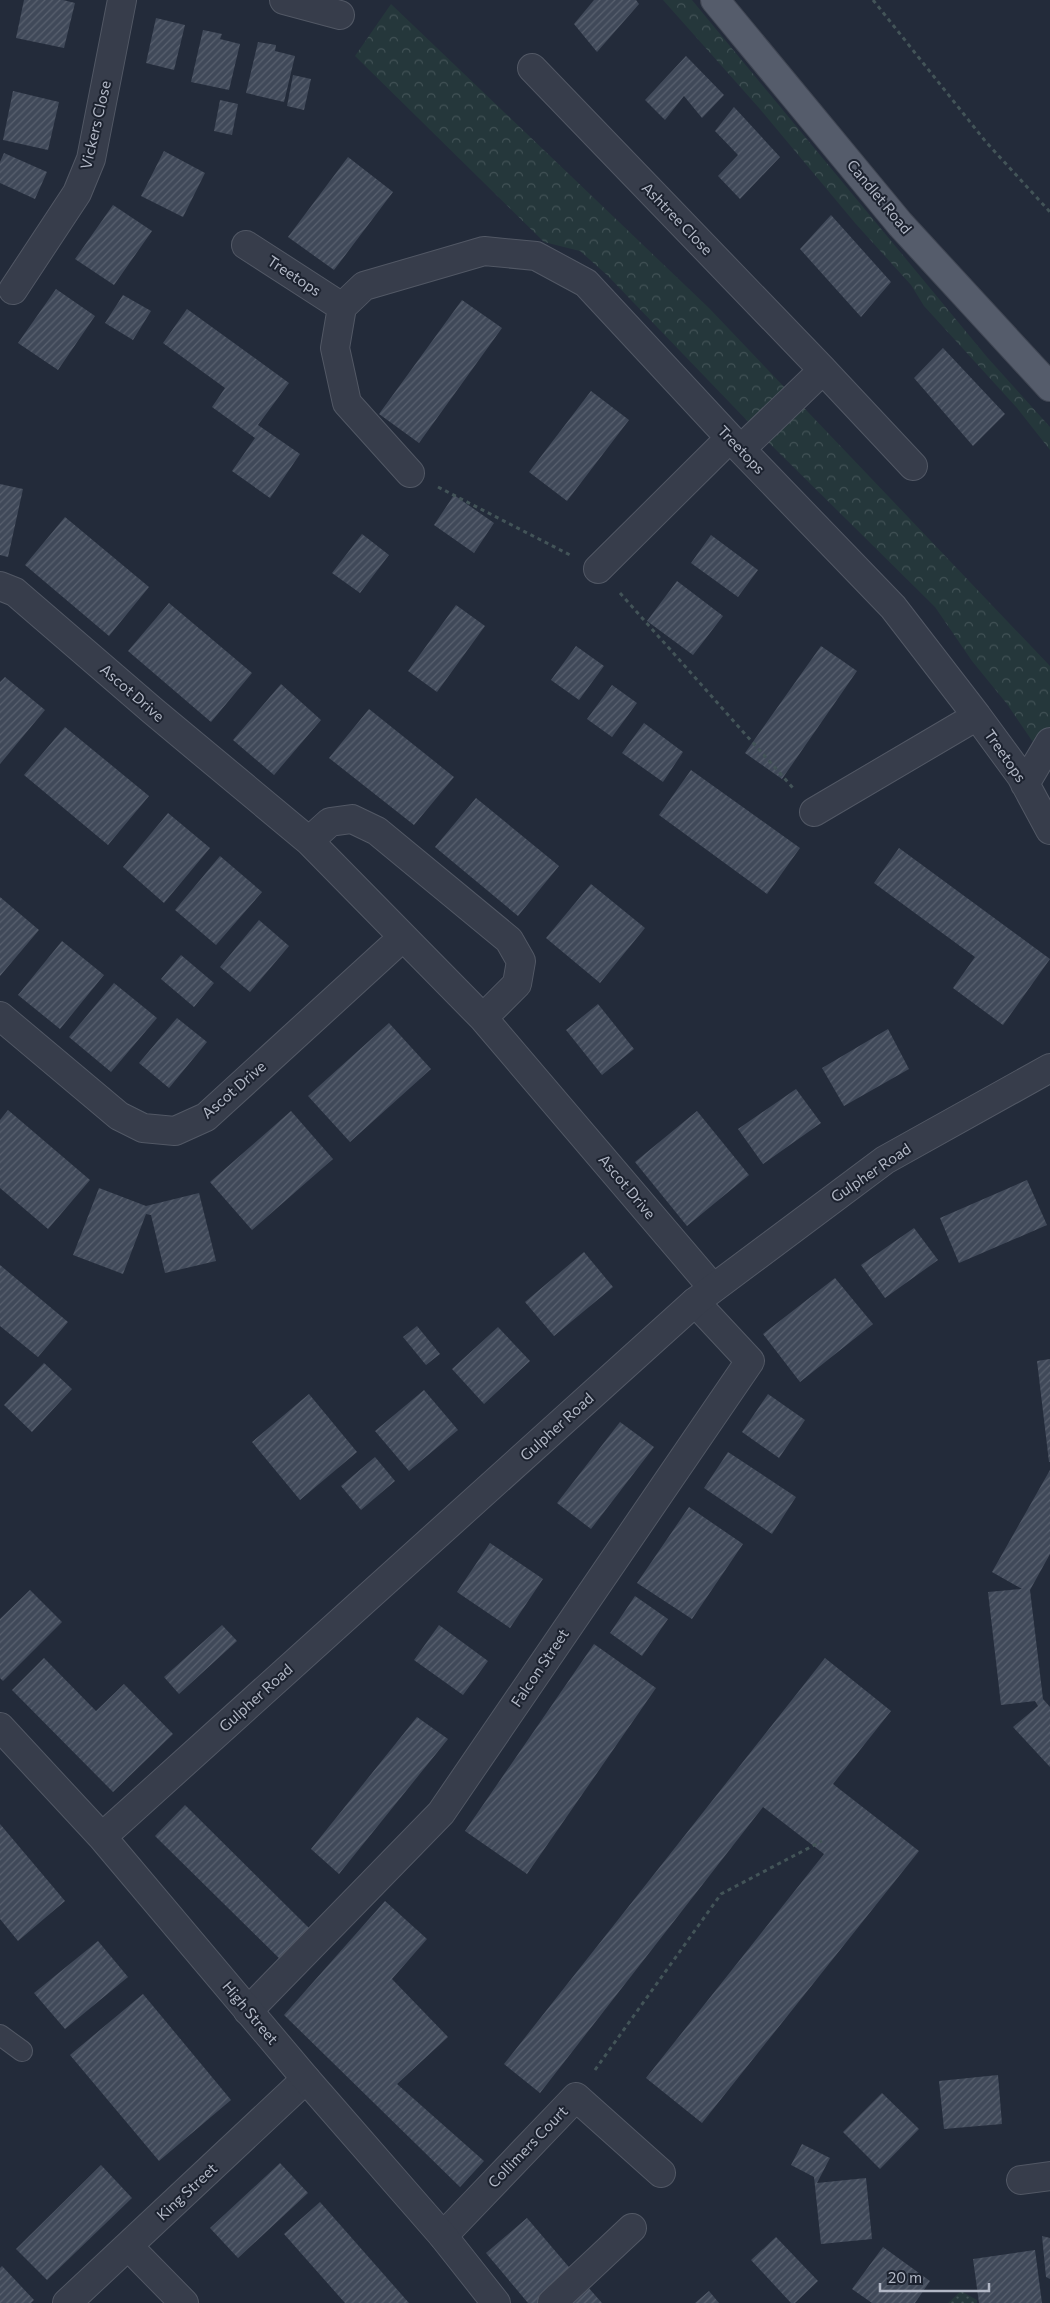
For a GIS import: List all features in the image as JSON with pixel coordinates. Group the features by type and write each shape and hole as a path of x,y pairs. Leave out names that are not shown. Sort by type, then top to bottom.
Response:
{"main road":[{"name":"Candlet Road","path":"715,0 900,224 1050,387"}],"street":[{"name":"Vickers Close","path":"12,290 77,193 91,159 122,0"},
{"path":"284,0 340,14"},
{"name":"Ashtree Close","path":"532,68 913,466"},
{"name":"Treetops","path":"246,245 342,307 364,286 484,251 536,256 586,283 735,444 892,607 978,716 1025,784 1050,830"},
{"path":"342,307 335,348 347,403 410,473"},
{"path":"598,569 735,444 823,370"},
{"name":"Ascot Drive","path":"0,586 15,592 153,711 309,841 483,1018 704,1295"},
{"path":"814,812 978,716"},
{"path":"1025,784 1050,742"},
{"path":"309,841 330,822 352,819 377,831 509,940 521,961 517,984 483,1018"},
{"name":"Ascot Drive","path":"0,1016 119,1116 143,1128 175,1131 206,1118 403,937"},
{"name":"Gulpher Road","path":"102,1837 704,1295 885,1160 1050,1068"},
{"name":"Falcon Street","path":"248,2011 441,1813 750,1361 704,1295"},
{"name":"High Street","path":"0,1727 102,1837 306,2079 443,2236 496,2303"},
{"name":"King Street","path":"67,2303 306,2079"},
{"name":"Collimers Court","path":"443,2236 576,2097 661,2173"},
{"path":"1021,2180 1050,2176"},
{"path":"552,2303 632,2228"},
{"path":"128,2247 184,2303"}],"lane":[{"path":"0,2034 22,2051"}],"path":[{"path":"873,0 986,142 1050,212"},
{"path":"410,473 598,569 814,812"},
{"path":"576,2097 721,1894 822,1841"}],"green space":[{"path":"663,0 692,0 987,357 1050,427 1050,450 1017,408 924,306 911,285 855,223 759,108"},
{"path":"391,4 709,308 1050,666 1050,773 1041,754 1007,704 972,661 935,607 757,431 607,275 580,251 544,242 355,56"},
{"path":"961,2291 977,2300 977,2303 948,2303"}],"building":[{"path":"24,0 63,0 75,3 64,48 16,38"},
{"path":"594,0 636,0 639,4 597,52 574,24"},
{"path":"156,18 185,25 174,70 146,63"},
{"path":"203,30 222,34 220,39 240,44 229,90 191,82"},
{"path":"258,42 276,45 275,51 295,56 284,102 246,93"},
{"path":"686,56 724,95 702,118 684,96 665,120 645,100"},
{"path":"293,75 311,79 304,110 287,106"},
{"path":"13,91 59,102 48,150 3,140"},
{"path":"220,100 238,104 232,135 214,131"},
{"path":"734,107 780,157 740,199 718,176 738,155 715,131"},
{"path":"164,151 205,173 183,217 141,196"},
{"path":"4,153 47,172 35,199 0,183 0,162"},
{"path":"348,157 393,192 334,270 288,237"},
{"path":"113,205 152,231 114,285 75,259"},
{"path":"831,215 891,282 861,317 800,249"},
{"path":"56,289 95,316 58,370 18,343"},
{"path":"123,295 151,311 133,340 105,323"},
{"path":"462,300 502,328 419,443 379,414"},
{"path":"187,309 289,383 258,425 300,454 270,498 232,471 255,438 212,407 225,388 163,343"},
{"path":"943,348 1005,414 973,446 914,378"},
{"path":"591,391 629,420 567,501 529,472"},
{"path":"0,484 23,489 8,557 0,555"},
{"path":"454,495 494,523 474,553 434,525"},
{"path":"65,517 149,587 109,636 25,565"},
{"path":"362,534 389,555 360,593 332,573"},
{"path":"711,535 758,570 738,597 691,563"},
{"path":"677,581 723,616 693,655 647,621"},
{"path":"169,603 252,673 211,722 128,651"},
{"path":"456,605 485,626 437,692 408,671"},
{"path":"576,646 604,666 579,700 551,680"},
{"path":"821,646 857,671 782,779 745,753"},
{"path":"5,677 45,710 0,764 0,682"},
{"path":"281,684 321,720 274,775 233,740"},
{"path":"612,685 637,703 612,737 587,719"},
{"path":"369,709 454,777 414,825 329,758"},
{"path":"644,723 683,752 663,782 622,753"},
{"path":"65,727 149,796 108,845 24,775"},
{"path":"691,770 800,848 767,894 659,815"},
{"path":"476,798 559,866 518,916 435,847"},
{"path":"168,813 210,848 164,903 123,867"},
{"path":"899,848 1050,959 1003,1025 953,988 975,957 874,883"},
{"path":"220,856 262,892 216,945 175,910"},
{"path":"591,884 645,928 600,983 546,938"},
{"path":"0,897 39,930 0,976"},
{"path":"259,920 289,946 250,992 220,967"},
{"path":"62,941 104,975 60,1029 18,995"},
{"path":"181,955 214,983 194,1007 161,979"},
{"path":"114,983 157,1018 111,1072 69,1037"},
{"path":"598,1004 634,1049 602,1075 566,1030"},
{"path":"177,1018 207,1042 169,1088 139,1063"},
{"path":"389,1023 431,1069 350,1142 308,1096"},
{"path":"888,1029 909,1069 844,1106 822,1068"},
{"path":"796,1089 821,1123 763,1164 738,1129"},
{"path":"8,1110 90,1180 48,1229 0,1188 0,1120"},
{"path":"291,1111 333,1159 252,1230 210,1182"},
{"path":"697,1111 749,1175 687,1226 635,1162"},
{"path":"1027,1180 1047,1225 959,1263 940,1218"},
{"path":"99,1188 146,1206 199,1193 216,1261 165,1273 151,1215 146,1214 123,1274 73,1255"},
{"path":"914,1228 938,1260 885,1298 861,1265"},
{"path":"584,1252 613,1287 554,1336 525,1302"},
{"path":"0,1265 68,1322 38,1357 0,1326"},
{"path":"835,1278 873,1324 800,1382 763,1334"},
{"path":"417,1326 440,1354 426,1365 403,1337"},
{"path":"498,1327 530,1361 484,1404 452,1369"},
{"path":"1050,1359 1050,1462 1049,1462 1037,1361"},
{"path":"44,1363 72,1389 32,1432 4,1405"},
{"path":"424,1390 458,1430 409,1471 375,1431"},
{"path":"309,1394 357,1452 300,1500 252,1442"},
{"path":"768,1394 805,1420 779,1458 742,1432"},
{"path":"620,1422 654,1447 591,1529 557,1503"},
{"path":"728,1452 796,1497 772,1534 704,1488"},
{"path":"375,1457 395,1481 361,1510 341,1486"},
{"path":"1050,1470 1050,1554 1030,1590 1043,1699 1050,1707 1050,1767 1013,1727 1038,1706 1035,1701 1001,1705 988,1592 1022,1589 992,1572"},
{"path":"689,1507 743,1544 692,1619 637,1583"},
{"path":"490,1543 543,1579 510,1628 457,1592"},
{"path":"30,1590 62,1622 3,1681 0,1678 0,1619"},
{"path":"635,1596 668,1619 642,1656 610,1633"},
{"path":"222,1625 237,1641 179,1694 164,1677"},
{"path":"439,1625 488,1661 463,1695 414,1660"},
{"path":"594,1644 656,1688 527,1874 465,1831"},
{"path":"44,1658 96,1711 124,1684 173,1734 113,1792 12,1690"},
{"path":"825,1658 891,1711 833,1784 919,1851 702,2123 646,2078 824,1854 763,1807 540,2093 504,2064"},
{"path":"417,1717 448,1739 339,1874 311,1849"},
{"path":"185,1805 311,1930 281,1960 155,1836"},
{"path":"0,1824 65,1901 18,1941 0,1919"},
{"path":"385,1901 427,1939 392,1979 448,2037 397,2084 484,2161 460,2187 284,2015"},
{"path":"98,1941 128,1977 65,2029 34,1993"},
{"path":"143,1994 231,2100 159,2161 70,2055"},
{"path":"998,2075 1002,2124 944,2129 939,2081"},
{"path":"882,2093 919,2129 880,2169 843,2132"},
{"path":"802,2144 830,2158 817,2183 866,2178 872,2239 821,2244 814,2177 791,2165"},
{"path":"280,2163 308,2193 238,2258 210,2228"},
{"path":"101,2165 132,2198 47,2280 16,2249"},
{"path":"320,2202 409,2303 345,2303 284,2234"},
{"path":"527,2218 574,2273 539,2303 528,2303 486,2253"},
{"path":"1042,2236 1050,2238 1050,2279 1046,2277"},
{"path":"776,2237 818,2281 795,2303 791,2303 751,2260"},
{"path":"883,2247 930,2281 915,2303 872,2303 852,2289"},
{"path":"1035,2250 1042,2303 979,2303 973,2259"},
{"path":"2,2266 34,2300 31,2303 0,2303 0,2268"},
{"path":"587,2286 602,2303 568,2303"},
{"path":"709,2291 719,2303 695,2303"}]}
